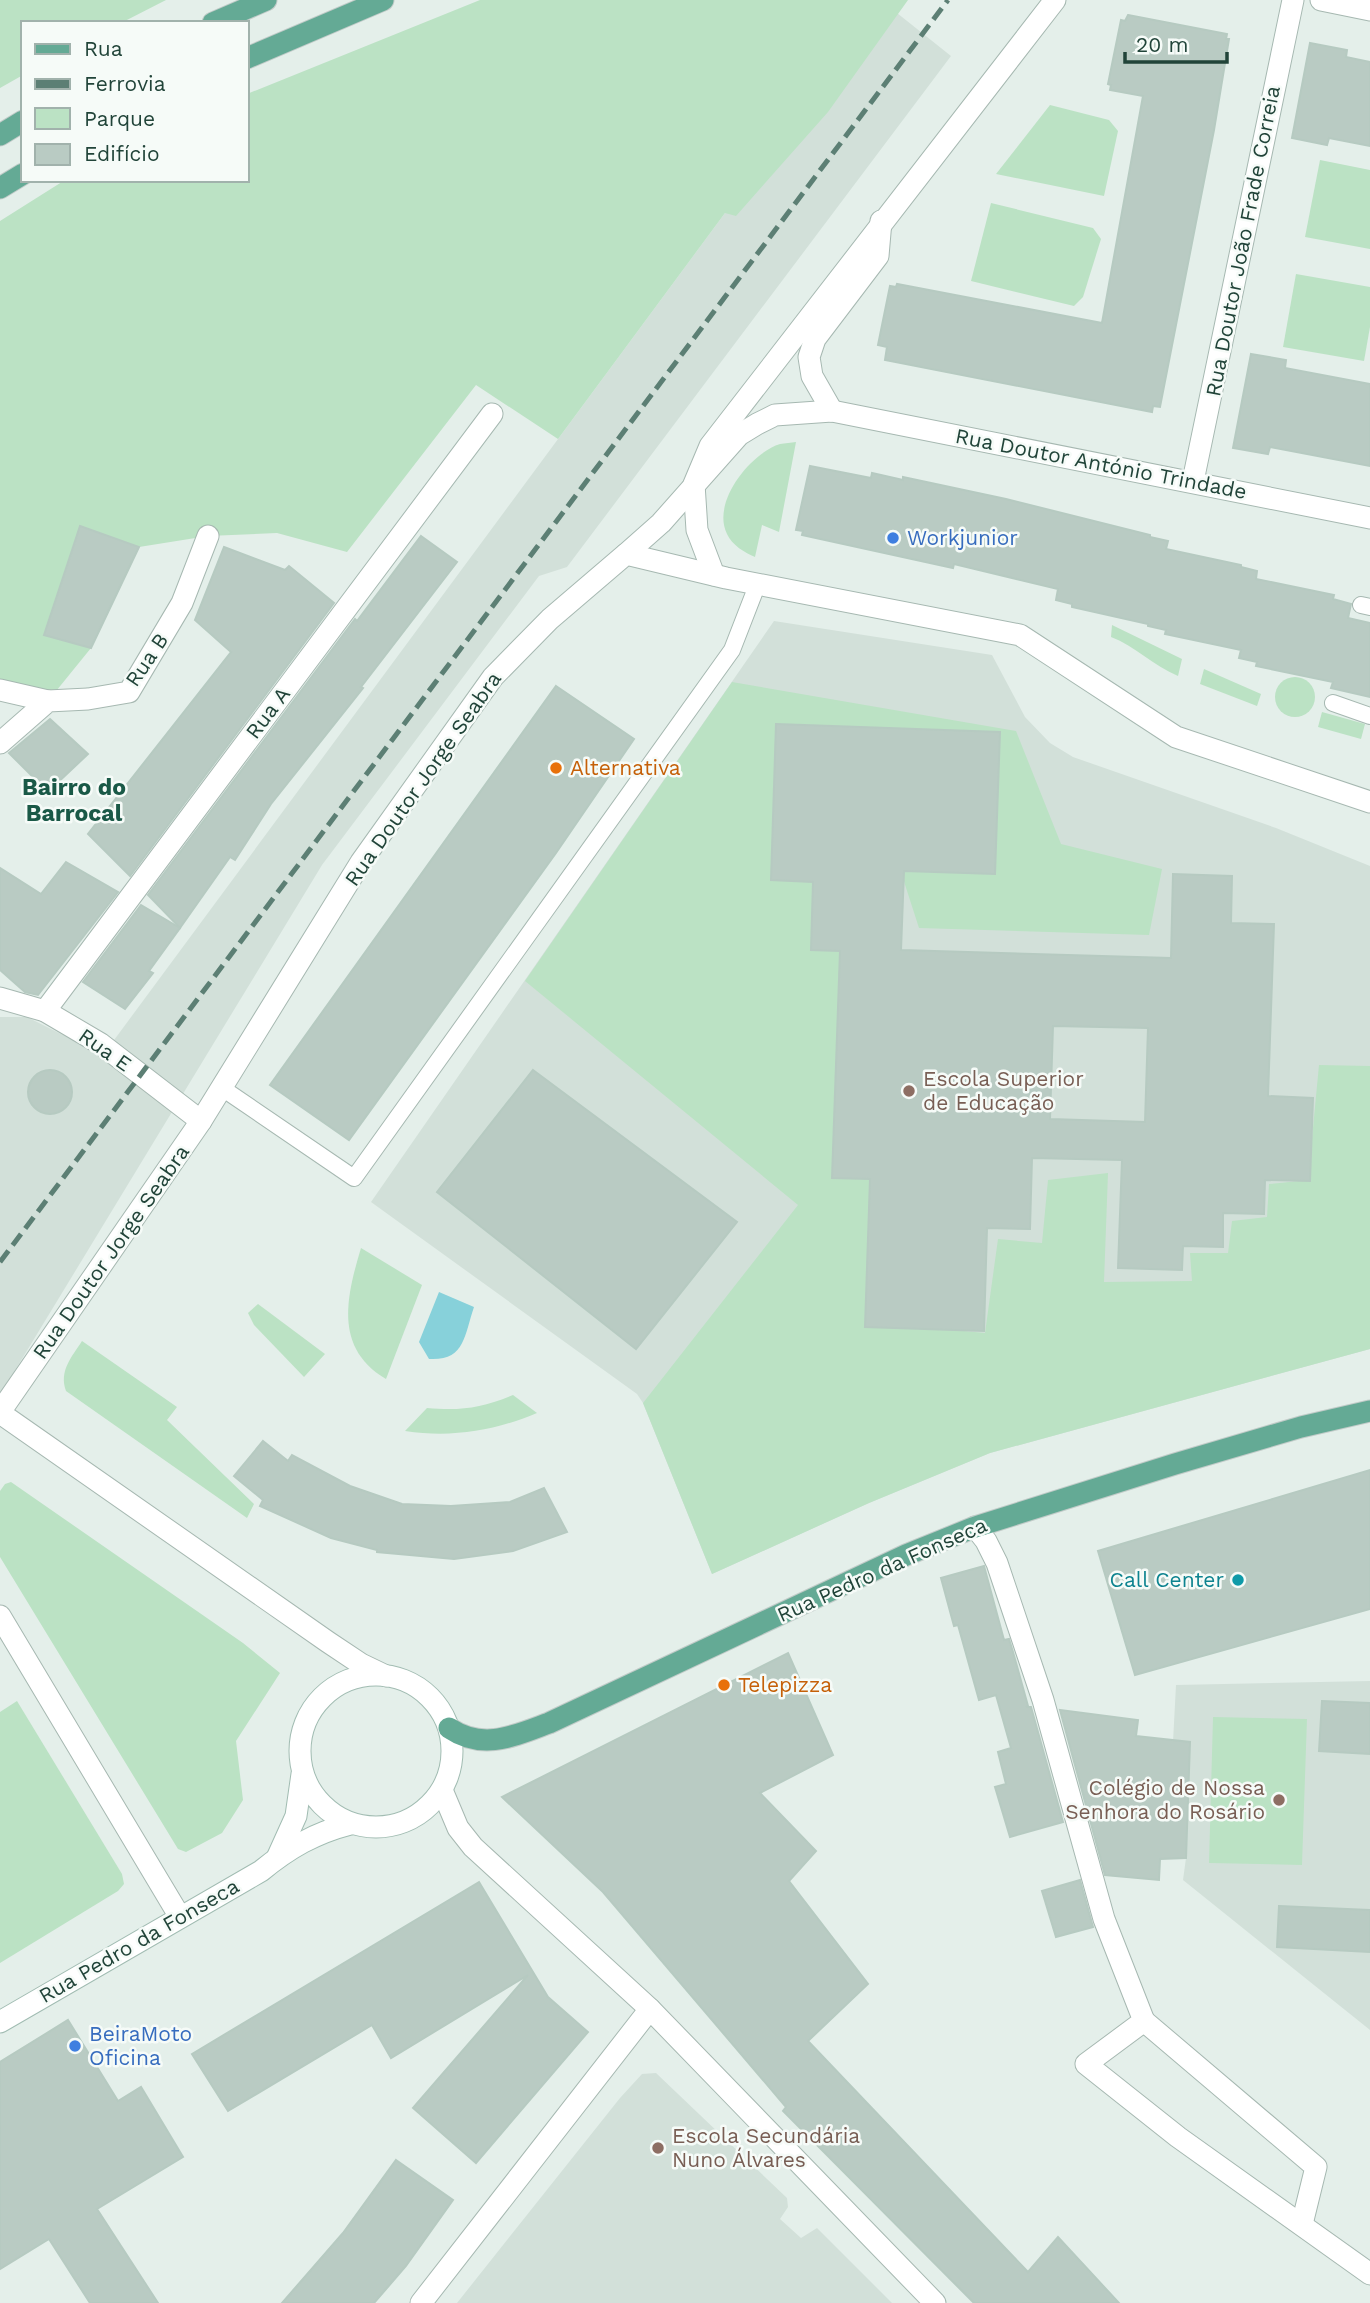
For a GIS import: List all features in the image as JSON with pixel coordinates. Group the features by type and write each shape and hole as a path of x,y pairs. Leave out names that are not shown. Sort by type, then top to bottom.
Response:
{"main road":[{"path":"218,21 266,0"},
{"path":"248,58 383,0"},
{"path":"0,135 21,122"},
{"path":"0,188 21,175"},
{"name":"Rua Pedro da Fonseca","path":"449,1728 461,1737 479,1741 507,1739 549,1723 906,1555 975,1527 1188,1460 1301,1427 1370,1411"}],"street":[{"path":"714,575 697,530 694,484 710,446 881,221 1055,0"},
{"name":"Rua Doutor João Frade Correia","path":"1193,481 1293,0"},
{"path":"1321,0 1370,10"},
{"path":"831,411 812,376 809,357 815,340 878,256 881,221"},
{"name":"Rua Doutor António Trindade","path":"694,484 739,435 757,424 775,415 831,411 1370,518"},
{"name":"Rua A","path":"45,1011 492,414"},
{"name":"Rua Doutor Jorge Seabra","path":"386,1675 361,1664 328,1642 0,1413 201,1121 361,862 493,677 550,619 661,523 694,484"},
{"name":"Rua B","path":"48,701 88,699 129,692 182,603 208,536"},
{"path":"626,554 714,575 1020,635 1176,737 1370,802"},
{"path":"0,690 48,701"},
{"path":"0,743 48,701"},
{"name":"Rua E","path":"0,998 45,1011 101,1044 201,1121"},
{"path":"975,1527 997,1563 1043,1700 1104,1919 1143,2021 1316,2167 1302,2224"},
{"path":"0,1616 180,1917"},
{"path":"277,1858 296,1816 302,1771 300,1750 303,1729 312,1710 326,1694 344,1682 365,1676 386,1675 410,1684 432,1699 449,1728 453,1749 450,1770 442,1790 429,1807 412,1819 392,1826 371,1828 350,1824 329,1812 312,1794 302,1771"},
{"path":"442,1790 458,1828 474,1847 650,2009 935,2303"},
{"name":"Rua Pedro da Fonseca","path":"0,2022 261,1871 319,1832 350,1824"},
{"path":"421,2303 650,2009"},
{"path":"1143,2021 1086,2064 1178,2137 1370,2274"}],"lane":[{"path":"222,1088 354,1178 732,650 758,583"},
{"path":"1333,703 1370,716"}],"shaded area":[{"path":"897,13 951,56 567,567 539,576 322,865 0,1395 0,1017 27,1017 103,1055 725,213"},
{"name":"Escola Superior de Educação","path":"774,621 992,655 1025,717 1050,743 1073,757 1276,828 1370,866 1370,1349 990,1453 869,1503 712,1574 637,1394 371,1202"},
{"name":"Colégio de Nossa Senhora do Rosário","path":"1370,1681 1370,2030 1183,1880 1190,1743 1173,1742 1176,1685"},
{"name":"Escola Secundária Nuno Álvares","path":"656,2073 787,2198 788,2207 780,2219 801,2238 817,2228 892,2303 457,2303 620,2098 642,2074"}],"green space":[{"path":"0,0 166,0 125,21 21,21 21,76 0,88"},
{"path":"480,0 908,0 828,112 736,216 725,213 558,439 476,385 347,552 277,533 208,536 139,547 80,526 44,634 91,648 48,701 0,690 0,221 62,182 248,182 248,94"},
{"path":"1050,105 1109,120 1118,131 1104,196 996,174"},
{"path":"1320,160 1370,170 1370,249 1305,237"},
{"path":"991,203 1093,228 1101,239 1083,297 1074,306 971,281"},
{"path":"1296,274 1370,287 1370,327 1364,361 1283,347"},
{"path":"796,442 779,532 762,525 755,557 732,542 723,521 724,508 737,480 757,457 780,444"},
{"path":"1112,625 1182,659 1178,676 1111,637"},
{"path":"1204,669 1261,694 1257,706 1200,684"},
{"path":"1295,677 1303,678 1309,683 1314,689 1314,705 1309,711 1303,716 1295,717 1287,716 1281,711 1276,705 1275,697 1276,689 1281,683 1287,678"},
{"path":"732,682 1016,731 1061,844 1162,869 1149,935 919,928 899,866 830,866 856,936 876,1172 871,1322 985,1333 998,1239 1042,1243 1048,1180 1108,1173 1104,1282 1192,1281 1190,1253 1228,1253 1232,1221 1267,1217 1269,1184 1308,1180 1319,1065 1370,1066 1370,1349 990,1453 869,1503 712,1574 643,1403 798,1205 525,981"},
{"path":"1322,712 1365,724 1361,739 1318,727"},
{"path":"361,1248 422,1285 386,1379 369,1367 351,1337 348,1321 351,1285"},
{"path":"258,1304 325,1354 304,1377 254,1325 248,1313"},
{"path":"82,1341 177,1407 167,1420 254,1504 247,1518 66,1391 65,1371"},
{"path":"513,1395 537,1413 472,1431 439,1434 405,1431 427,1408 471,1408"},
{"path":"11,1482 243,1643 280,1673 236,1741 243,1800 222,1833 186,1852 178,1849 0,1557 0,1491 5,1484"},
{"path":"17,1701 122,1874 124,1884 118,1891 0,1963 0,1712"},
{"path":"1213,1717 1307,1719 1302,1865 1209,1863"}],"water":[{"path":"439,1292 474,1307 465,1337 456,1351 441,1359 429,1359 419,1342"}],"building":[{"path":"1128,15 1227,34 1226,39 1229,39 1160,407 1153,406 1152,412 885,360 887,347 878,345 890,286 896,287 897,284 1102,323 1143,96 1110,90 1111,85 1108,84 1121,20 1125,21"},
{"path":"1310,43 1347,50 1346,57 1370,62 1370,146 1329,138 1327,145 1292,138"},
{"path":"1251,354 1286,360 1285,368 1370,384 1370,466 1270,447 1268,454 1233,448"},
{"path":"810,466 871,478 872,473 903,480 903,477 1006,499 1150,535 1168,541 1166,549 1257,571 1256,579 1334,595 1333,599 1351,604 1348,618 1370,623 1370,697 1331,688 1333,682 1256,666 1257,662 1239,658 1241,650 1165,634 1166,630 1148,624 1072,607 1072,604 1056,600 1058,589 954,564 953,568 802,535 803,531 796,530"},
{"path":"80,526 139,547 91,648 44,635"},
{"path":"421,536 457,562 361,687 363,688 271,804 235,860 230,857 180,928 148,895 355,619 357,621"},
{"path":"224,547 285,570 289,566 334,603 130,876 88,834 231,652 195,620"},
{"path":"556,686 634,739 556,853 349,1140 270,1085"},
{"path":"50,719 88,754 53,787 43,787 9,753"},
{"path":"776,724 1000,732 995,874 904,871 901,950 1171,958 1173,874 1232,876 1231,923 1274,924 1268,1096 1313,1098 1310,1181 1265,1180 1264,1214 1223,1213 1223,1247 1183,1246 1182,1270 1118,1268 1122,1160 1032,1158 1030,1229 987,1228 984,1331 865,1327 870,1179 832,1178 840,951 811,950 813,882 771,880","holes":["1053,1026 1148,1028 1145,1122 1050,1119"]},
{"path":"66,862 118,892 38,995 25,992 0,970 0,868 41,894"},
{"path":"141,905 180,928 149,971 153,973 125,1009 83,982"},
{"path":"50,1070 65,1077 72,1092 65,1107 50,1114 35,1107 28,1092 35,1077"},
{"path":"533,1070 737,1222 636,1349 437,1192"},
{"path":"263,1441 288,1461 292,1455 350,1486 402,1504 451,1506 510,1502 544,1488 567,1532 513,1551 454,1559 377,1552 331,1538 260,1506 263,1500 234,1476"},
{"name":"Call Center","path":"1370,1470 1370,1609 1135,1675 1098,1551"},
{"path":"984,1566 1004,1640 1009,1639 1013,1652 1028,1706 1026,1707 1031,1707 1063,1822 1010,1837 995,1787 1006,1784 998,1752 1011,1748 996,1695 979,1700 958,1625 954,1626 941,1578"},
{"path":"788,1653 833,1755 760,1793 816,1851 789,1881 868,1984 808,2041 1028,2272 1058,2237 1119,2303 974,2303 783,2111 786,2107 603,1892 502,1797"},
{"path":"1322,1701 1370,1703 1370,1754 1319,1751"},
{"path":"1060,1710 1138,1720 1136,1736 1190,1742 1186,1858 1160,1859 1159,1880 1105,1875"},
{"path":"1080,1880 1093,1927 1056,1937 1042,1891"},
{"path":"479,1882 548,1997 588,2032 476,2163 413,2108 528,1975 391,2058 372,2025 228,2111 192,2054"},
{"path":"1279,1906 1370,1910 1370,1952 1277,1947"},
{"path":"68,2020 118,2101 141,2087 183,2157 97,2209 158,2303 90,2303 49,2239 0,2269 0,2062"},
{"path":"396,2160 453,2200 406,2266 374,2303 282,2303 343,2233"}],"railway":[{"path":"0,1262 948,0"}],"place":[{"name":"Workjunior","path":"893,538"},
{"name":"Alternativa","path":"556,768"},
{"name":"Escola Superior de Educação","path":"909,1091"},
{"name":"Call Center","path":"1238,1580"},
{"name":"Telepizza","path":"724,1685"},
{"name":"Colégio de Nossa Senhora do Rosário","path":"1279,1800"},
{"name":"BeiraMoto Oficina","path":"75,2046"},
{"name":"Escola Secundária Nuno Álvares","path":"658,2148"}],"district":[{"name":"Bairro do Barrocal","path":"74,800"}]}
